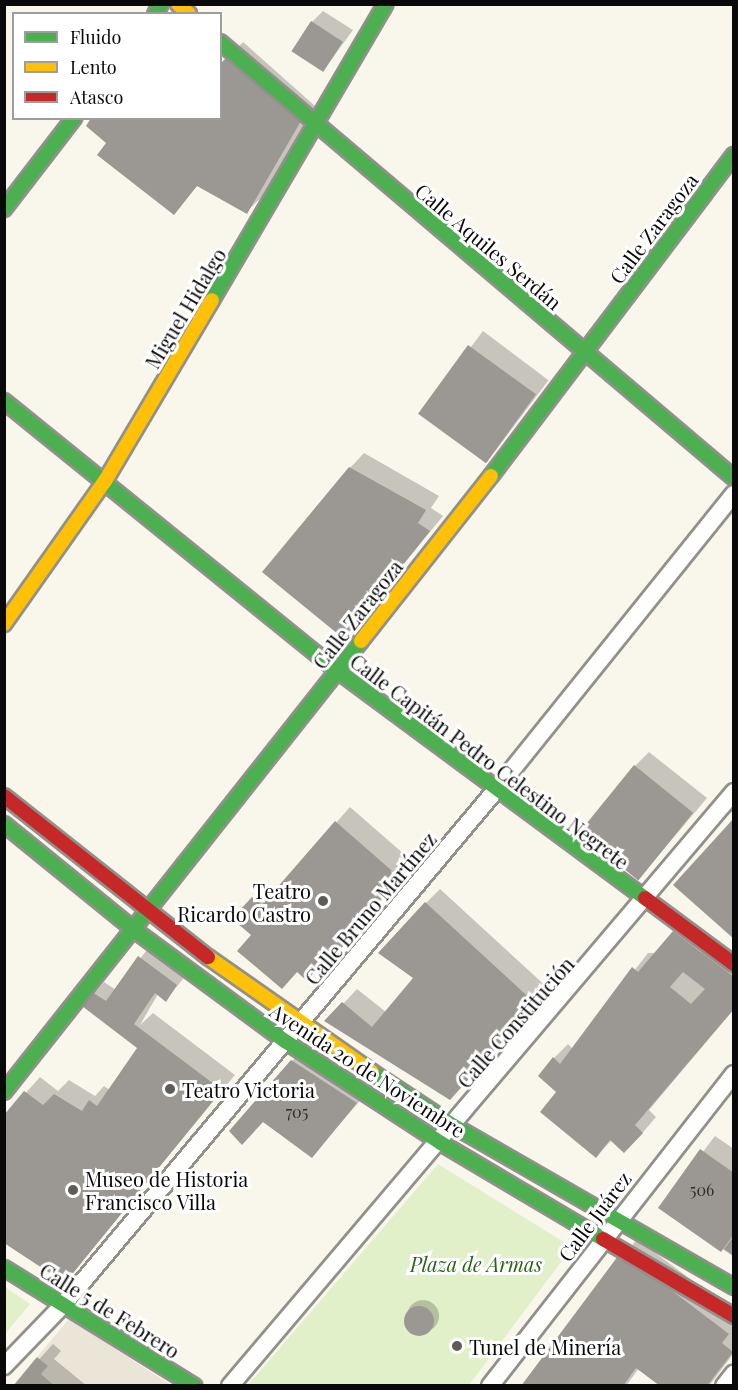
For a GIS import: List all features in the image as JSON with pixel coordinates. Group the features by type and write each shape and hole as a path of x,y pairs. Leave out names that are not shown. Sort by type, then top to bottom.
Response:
{"street":[{"name":"Miguel Hidalgo","path":"4,624 105,481 386,4"},
{"name":"Calle Aquiles Serdán","path":"222,44 316,126 734,478"},
{"path":"4,209 72,120"},
{"name":"Calle Zaragoza","path":"4,1092 146,910 338,671 734,155"},
{"name":"Calle Capitán Pedro Celestino Negrete","path":"4,401 338,671 645,902 734,964"},
{"name":"Calle Bruno Martínez","path":"4,1366 63,1305 300,1024 495,791 734,494"},
{"name":"Calle Constitución","path":"230,1386 441,1143 645,902 734,792"},
{"name":"Avenida 20 de Noviembre","path":"4,796 146,910 300,1024 454,1126 734,1287"},
{"name":"Avenida 20 de Noviembre","path":"4,824 133,929 285,1041 441,1143 734,1316"},
{"name":"Calle Juárez","path":"490,1386 617,1219 734,1074"},
{"name":"Calle 5 de Febrero","path":"4,1268 194,1386"},
{"path":"724,1386 734,1373"}],"green space":[{"name":"Plaza de Armas","path":"438,1164 567,1244 567,1254 469,1385 248,1385","holes":["420,1306 430,1312 433,1323 417,1336 406,1329 404,1318"]},
{"path":"5,1287 30,1304 5,1334"}],"shaded area":[{"path":"69,1319 171,1385 55,1385 41,1374 48,1366 37,1357"}],"building":[{"path":"311,21 343,42 323,72 291,51"},
{"path":"228,56 301,121 247,214 197,186 174,215 97,155 106,143 86,126 90,120 222,120 222,62"},
{"path":"468,345 536,394 486,463 418,414"},
{"path":"349,467 426,510 418,523 430,531 344,639 262,572"},
{"path":"634,765 693,813 638,880 579,833"},
{"path":"734,818 734,939 673,885"},
{"name":"Teatro Ricardo Castro","path":"335,821 399,877 319,976 315,971 307,981 297,972 282,989 237,951 251,935 237,923 243,915 239,911 252,897 262,905"},
{"path":"425,902 536,1004 450,1100 324,1021 342,1002 372,1027 413,978 378,953"},
{"path":"673,931 734,977 734,1009 635,1125 643,1133 624,1153 610,1140 596,1158 540,1112 556,1092 538,1076 553,1057 560,1064 632,967 638,972","holes":["683,972 705,989 691,1004 670,987"]},
{"name":"Museo de Historia Francisco Villa","path":"138,956 177,985 166,1002 155,993 134,1024 222,1090 65,1283 4,1243 4,1115 24,1091 43,1105 54,1094 82,1111 89,1100 97,1106 137,1048 82,1006 92,992 106,1001"},
{"path":"291,1060 357,1103 312,1158 263,1122 242,1145 229,1131"},
{"path":"700,1149 734,1173 734,1234 721,1252 658,1208"},
{"path":"734,1236 734,1256 724,1249"},
{"path":"621,1252 729,1334 722,1343 733,1352 707,1386 660,1386 636,1368 623,1386 521,1386"},
{"path":"419,1306 425,1307 433,1315 433,1327 425,1335 419,1336 413,1335 405,1327 404,1321 405,1315 413,1307"},
{"path":"37,1357 48,1366 41,1374 55,1386 13,1386"}],"traffic: fast":[{"path":"156,12 161,4"},
{"path":"212,300 386,4"},
{"path":"222,44 734,478"},
{"path":"4,209 72,120"},
{"path":"491,476 734,155"},
{"path":"4,401 338,671 645,898"},
{"path":"4,1092 361,641"},
{"path":"4,824 133,929 285,1041 441,1143 603,1239"},
{"path":"372,1072 454,1126 734,1287"},
{"path":"4,1268 194,1386"}],"traffic: slow":[{"path":"178,4 187,12"},
{"path":"4,624 105,481 212,300"},
{"path":"361,641 491,476"},
{"path":"208,957 372,1072"}],"traffic: jam":[{"path":"4,796 208,957"},
{"path":"645,898 734,964"},
{"path":"603,1239 734,1316"}],"place":[{"name":"Teatro Ricardo Castro","path":"323,901"},
{"name":"Teatro Victoria","path":"170,1089"},
{"name":"Museo de Historia Francisco Villa","path":"73,1190"},
{"name":"Tunel de Minería","path":"457,1346"}]}
